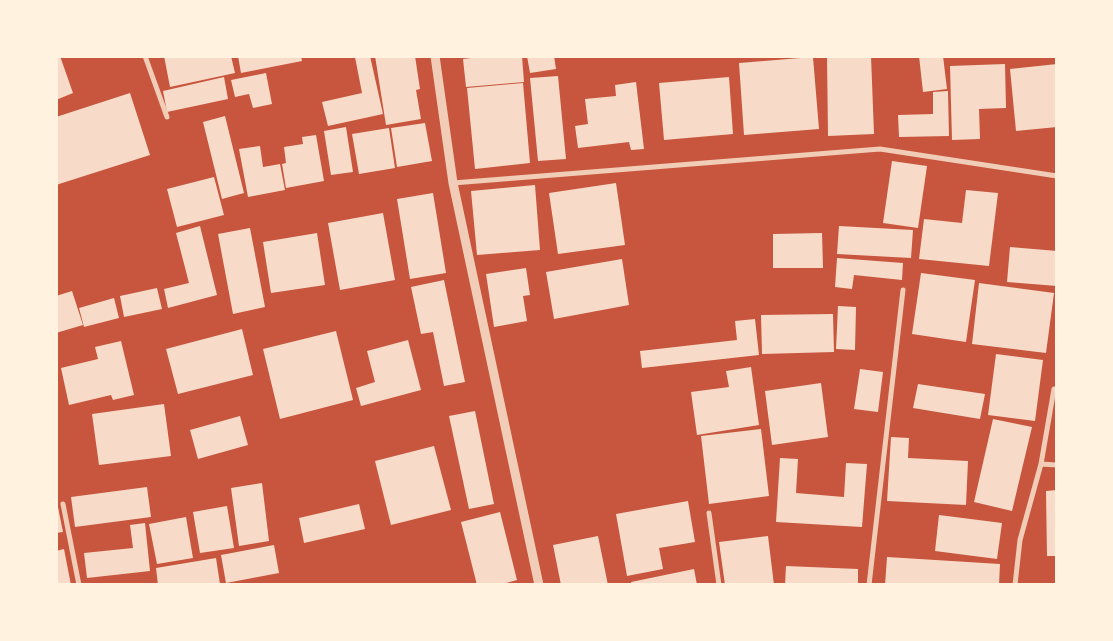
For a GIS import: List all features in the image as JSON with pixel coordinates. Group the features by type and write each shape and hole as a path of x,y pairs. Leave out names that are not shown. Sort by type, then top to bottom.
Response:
{"street":[{"path":"145,56 166,117"},
{"path":"435,56 453,183 539,585"},
{"path":"453,183 880,149 1057,176"},
{"path":"869,585 903,290"},
{"path":"1015,585 1020,540 1041,464 1054,389"},
{"path":"1041,464 1057,465"},
{"path":"63,504 79,585"},
{"path":"710,513 719,585"}],"building":[{"path":"56,56 60,56 73,93 56,100"},
{"path":"164,56 231,56 235,73 170,87"},
{"path":"238,56 301,56 302,61 241,73"},
{"path":"370,56 383,114 328,126 322,102 362,93 355,57"},
{"path":"375,56 415,56 420,89 416,90 421,119 386,125"},
{"path":"488,56 522,56 524,82 466,87 463,59"},
{"path":"527,56 554,56 556,69 530,73"},
{"path":"827,56 871,56 874,134 828,136"},
{"path":"919,56 943,56 947,89 923,92"},
{"path":"813,57 819,129 744,135 739,63"},
{"path":"1005,64 1006,108 979,109 980,139 952,140 950,66"},
{"path":"1057,64 1057,127 1016,131 1010,69"},
{"path":"266,73 272,104 253,108 249,94 235,97 231,80"},
{"path":"558,76 566,159 538,161 530,78"},
{"path":"224,77 228,99 167,112 163,91"},
{"path":"729,77 733,134 664,140 659,83"},
{"path":"636,82 644,149 631,150 629,142 578,148 575,126 588,124 585,99 616,96 615,85"},
{"path":"523,83 530,163 475,169 467,88"},
{"path":"948,91 949,136 899,137 898,115 933,114 933,92"},
{"path":"130,93 150,155 56,185 56,117"},
{"path":"225,116 244,193 222,199 203,122"},
{"path":"425,123 432,161 397,167 391,128"},
{"path":"346,127 353,172 331,175 324,131"},
{"path":"389,128 395,168 359,174 352,134"},
{"path":"316,135 324,181 286,188 282,164 286,163 284,147 303,144 302,137"},
{"path":"260,146 263,167 280,164 285,190 248,197 239,149"},
{"path":"892,161 927,166 918,228 883,223"},
{"path":"214,177 224,215 177,227 167,189"},
{"path":"616,183 625,245 558,254 549,193"},
{"path":"535,185 540,250 477,255 471,191"},
{"path":"966,190 998,193 989,266 919,259 924,219 962,223"},
{"path":"433,193 446,273 410,279 397,199"},
{"path":"383,213 395,280 340,290 328,223"},
{"path":"200,226 217,295 168,308 164,289 189,283 176,233"},
{"path":"839,226 913,230 911,258 837,254"},
{"path":"250,228 265,307 233,314 218,234"},
{"path":"317,233 325,285 271,293 263,242"},
{"path":"822,233 823,268 773,268 773,234"},
{"path":"1010,247 1057,251 1057,286 1007,282"},
{"path":"837,258 903,263 902,280 854,275 852,289 835,287"},
{"path":"622,259 629,305 554,319 546,272"},
{"path":"526,268 530,295 523,296 527,321 494,327 486,274"},
{"path":"921,273 975,280 966,342 912,334"},
{"path":"444,280 465,382 444,386 433,332 421,334 411,287"},
{"path":"979,283 1054,293 1046,353 972,344"},
{"path":"157,288 162,309 124,317 120,296"},
{"path":"72,291 83,325 56,333 56,296"},
{"path":"114,298 119,318 84,327 79,308"},
{"path":"838,306 856,307 855,350 836,349"},
{"path":"833,314 834,352 762,354 761,315"},
{"path":"755,319 759,355 642,368 640,351 737,340 735,321"},
{"path":"242,329 253,375 178,394 166,349"},
{"path":"336,331 353,400 280,419 263,349"},
{"path":"408,340 421,390 361,406 356,388 375,382 367,351"},
{"path":"121,341 134,395 113,400 111,395 69,405 61,368 98,359 95,347"},
{"path":"996,354 1043,360 1035,421 988,415"},
{"path":"751,367 759,425 697,435 691,392 729,387 726,371"},
{"path":"860,369 883,372 878,412 854,409"},
{"path":"821,383 828,437 772,445 765,391"},
{"path":"918,384 985,394 980,419 913,408"},
{"path":"164,404 171,456 99,465 92,414"},
{"path":"475,411 494,504 469,509 449,416"},
{"path":"240,416 248,445 198,459 190,430"},
{"path":"993,419 1032,427 1012,511 974,502"},
{"path":"761,429 769,496 709,504 701,436"},
{"path":"891,437 909,438 908,458 968,461 966,505 887,501"},
{"path":"434,446 451,510 391,525 375,461"},
{"path":"780,458 798,459 796,493 844,497 846,463 867,464 862,527 776,522"},
{"path":"262,483 269,541 239,546 231,488"},
{"path":"147,487 151,517 75,527 71,497"},
{"path":"1057,490 1057,556 1047,556 1046,491"},
{"path":"56,497 63,532 56,533"},
{"path":"688,501 695,542 659,548 663,569 627,576 616,514"},
{"path":"359,504 365,529 304,543 299,518"},
{"path":"227,506 234,548 200,553 193,512"},
{"path":"500,512 517,580 499,585 477,585 461,522"},
{"path":"939,515 1002,523 997,559 935,551"},
{"path":"186,517 193,558 157,564 149,524"},
{"path":"145,523 150,571 87,578 84,553 133,548 130,525"},
{"path":"598,536 608,585 561,585 553,545"},
{"path":"768,536 774,585 725,585 719,542"},
{"path":"274,545 279,573 226,583 221,555"},
{"path":"64,549 71,585 56,585 56,551"},
{"path":"887,557 1000,564 999,585 885,585"},
{"path":"216,558 220,584 158,585 156,568"},
{"path":"786,566 858,569 858,585 785,585"},
{"path":"694,569 697,585 632,585 631,582"}]}
